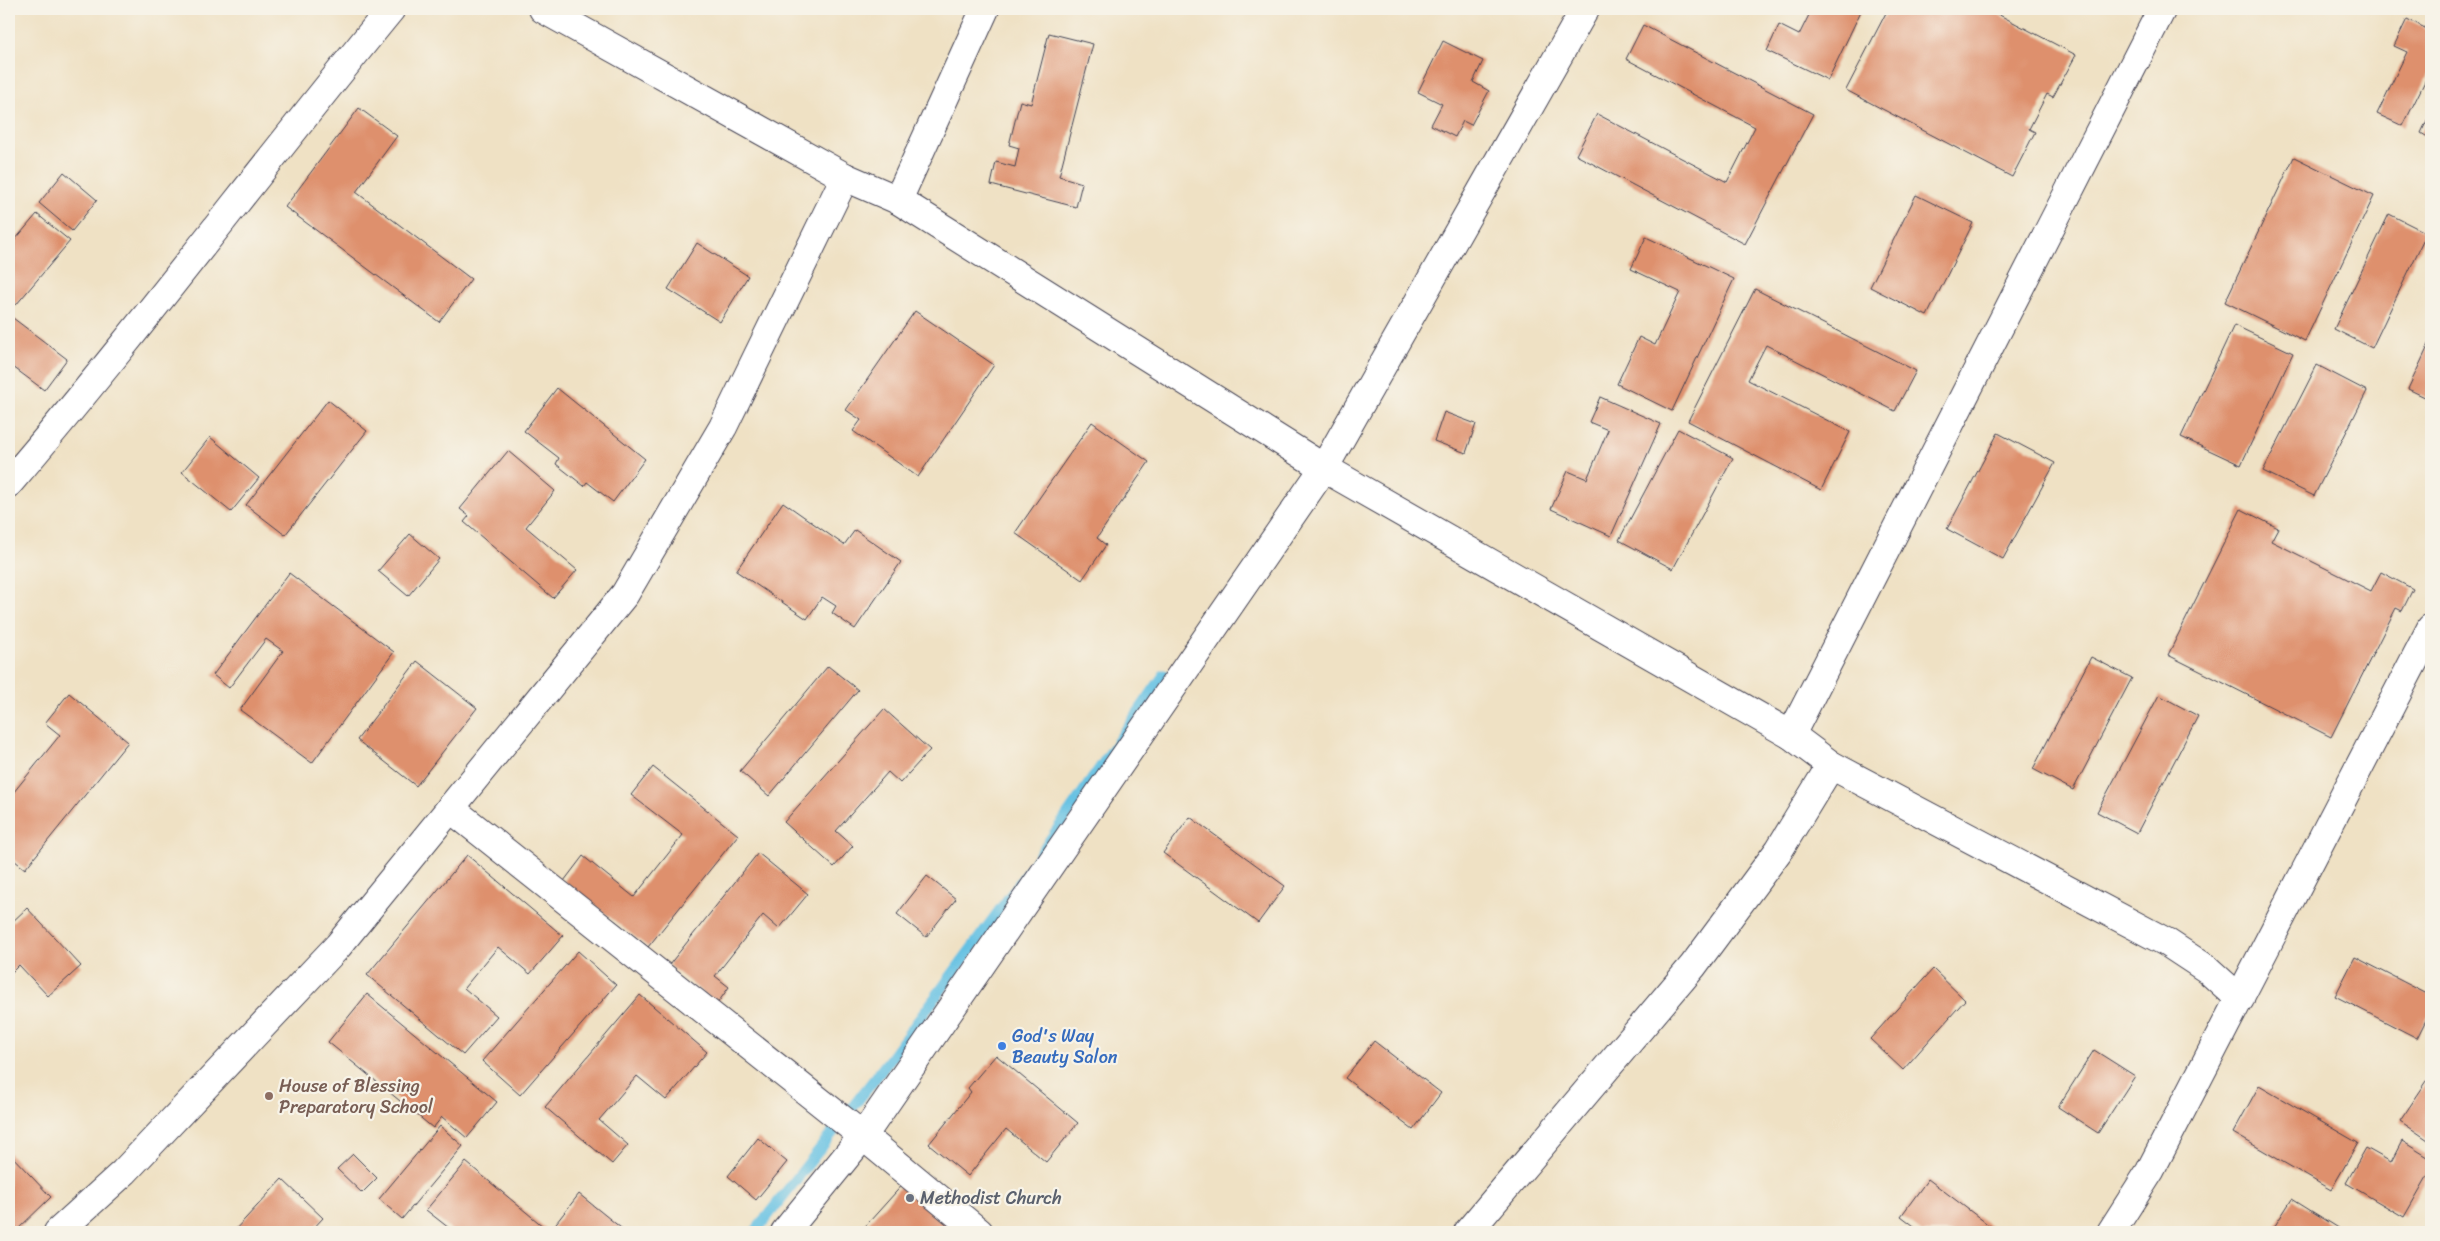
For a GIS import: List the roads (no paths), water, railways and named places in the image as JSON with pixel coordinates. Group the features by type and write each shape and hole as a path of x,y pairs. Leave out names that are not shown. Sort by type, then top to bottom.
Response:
{"street":[{"path":"9,483 87,392 292,129 391,9"},
{"path":"543,9 845,177 898,200 1324,468 1791,735 1831,765 2166,942 2207,968 2240,999"},
{"path":"898,200 985,9"},
{"path":"785,1232 863,1136 1324,468 1586,9"},
{"path":"1791,735 2162,9"},
{"path":"58,1232 124,1172 338,946 625,594 723,427 845,177"},
{"path":"2111,1232 2150,1171 2431,628"},
{"path":"1468,1232 1693,966 1779,850 1831,765"},
{"path":"450,808 863,1136 979,1232"}],"waterway":[{"path":"755,1232 887,1063 1030,869 1164,675"}],"place":[{"name":"God's Way Beauty Salon","path":"1002,1046"},
{"name":"House of Blessing Preparatory School","path":"269,1096"},
{"name":"Methodist Church","path":"910,1198"}]}
